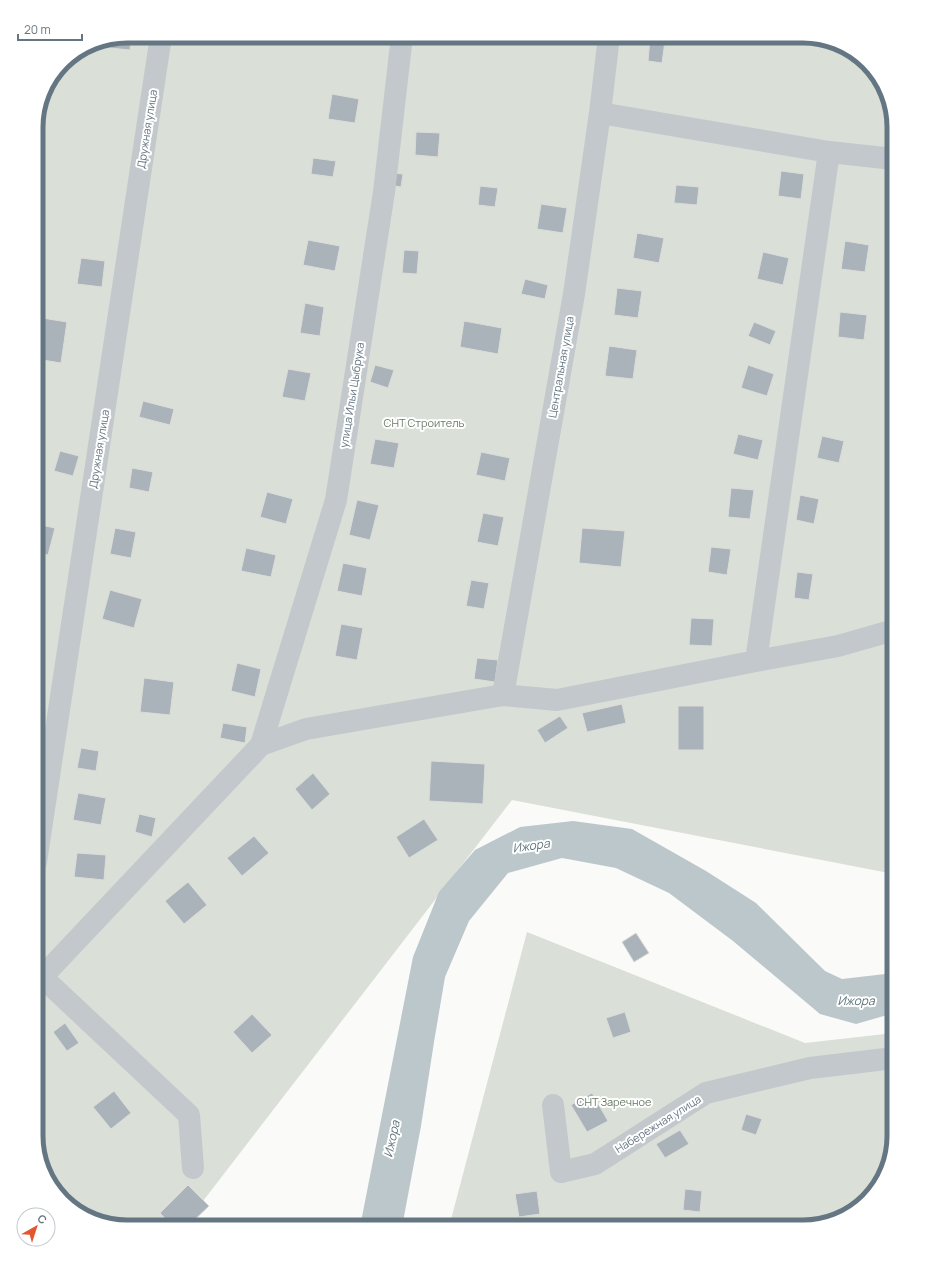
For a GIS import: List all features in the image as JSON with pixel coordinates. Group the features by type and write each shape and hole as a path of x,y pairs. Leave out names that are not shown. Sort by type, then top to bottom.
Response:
{"street":[{"name":"Дружная улица","path":"43,816 160,43"},
{"name":"улица Ильи Цыбрука","path":"260,745 336,500 384,192 401,43"},
{"name":"Центральная улица","path":"502,695 574,294 600,113 608,43"},
{"path":"600,113 830,152 887,158"},
{"path":"756,661 830,152"},
{"path":"43,977 260,745 306,729 502,695 558,700 838,646 887,632"},
{"path":"43,985 189,1115 193,1168"},
{"name":"Набережная улица","path":"553,1105 561,1172 595,1164 706,1093 810,1068 887,1059"}],"green space":[{"name":"СНТ Строитель","path":"122,43 808,43 830,47 849,57 870,76 876,85 884,106 887,127 887,873 512,800 188,1220 122,1220 100,1216 76,1203 60,1187 49,1168 43,1136 43,122 49,95 54,85 60,76 72,64 85,54 95,49"},
{"name":"СНТ Заречное","path":"527,932 805,1043 887,1034 887,1136 881,1168 870,1187 854,1203 835,1214 803,1220 451,1220"}],"water":[{"name":"Ижора","path":"573,821 632,829 706,871 756,903 825,971 842,979 887,974 887,1015 856,1024 820,1014 733,941 669,893 616,868 562,858 508,873 469,921 445,977 421,1126 403,1220 361,1220 413,957 439,892 475,850 520,827"}],"building":[{"path":"130,43 130,50 110,48 110,45"},
{"path":"650,43 665,43 662,63 648,61"},
{"path":"332,94 359,99 355,123 328,119"},
{"path":"416,132 440,133 438,157 415,155"},
{"path":"313,158 336,161 333,177 311,174"},
{"path":"781,171 804,174 801,199 778,196"},
{"path":"391,173 403,174 401,187 389,185"},
{"path":"676,185 699,187 697,205 674,203"},
{"path":"480,186 498,188 495,207 478,205"},
{"path":"541,204 567,208 563,233 537,229"},
{"path":"637,233 664,238 659,263 633,258"},
{"path":"308,240 340,246 335,271 303,265"},
{"path":"845,241 869,245 865,272 841,269"},
{"path":"404,250 419,251 417,274 402,273"},
{"path":"763,252 789,258 783,285 757,279"},
{"path":"81,258 105,261 102,287 77,284"},
{"path":"525,279 548,285 545,299 521,294"},
{"path":"617,288 642,291 638,318 614,315"},
{"path":"305,303 324,307 320,336 300,333"},
{"path":"840,312 867,315 864,340 838,337"},
{"path":"43,318 67,322 61,363 43,360"},
{"path":"464,321 502,328 498,354 460,347"},
{"path":"754,322 776,331 770,345 748,336"},
{"path":"609,346 637,350 633,379 605,376"},
{"path":"375,365 394,370 388,388 370,382"},
{"path":"748,365 774,374 767,396 741,388"},
{"path":"288,369 311,373 305,401 282,397"},
{"path":"143,401 174,409 170,425 139,417"},
{"path":"738,434 763,440 758,460 733,454"},
{"path":"822,436 844,441 839,463 817,458"},
{"path":"375,439 399,443 394,468 370,464"},
{"path":"60,451 79,456 73,476 54,471"},
{"path":"481,452 510,458 505,481 476,475"},
{"path":"132,468 153,472 149,492 129,488"},
{"path":"731,488 754,490 750,519 728,517"},
{"path":"267,492 293,499 286,524 260,517"},
{"path":"800,495 819,499 814,524 796,520"},
{"path":"357,500 379,505 370,540 349,535"},
{"path":"483,513 504,517 498,546 477,542"},
{"path":"43,525 55,528 48,555 43,554"},
{"path":"115,528 136,532 131,558 110,554"},
{"path":"582,528 625,531 621,567 579,563"},
{"path":"711,547 731,549 727,575 708,572"},
{"path":"246,548 276,555 271,577 241,571"},
{"path":"343,563 367,568 362,596 337,591"},
{"path":"797,572 813,574 809,600 794,598"},
{"path":"471,580 489,583 484,609 466,606"},
{"path":"110,590 142,599 134,628 102,619"},
{"path":"691,618 714,619 712,646 689,645"},
{"path":"341,624 363,628 357,660 335,656"},
{"path":"477,658 498,660 495,682 474,679"},
{"path":"237,663 261,669 255,697 231,691"},
{"path":"144,678 174,682 170,715 140,712"},
{"path":"622,704 626,723 587,732 582,713"},
{"path":"678,706 704,706 704,750 678,750"},
{"path":"560,716 568,728 545,743 537,730"},
{"path":"223,723 247,727 245,743 220,738"},
{"path":"81,748 99,751 96,771 77,768"},
{"path":"431,761 485,764 483,804 429,801"},
{"path":"313,773 330,794 312,810 295,789"},
{"path":"78,793 106,798 101,825 73,820"},
{"path":"139,814 156,818 152,837 135,832"},
{"path":"424,819 438,840 409,858 396,837"},
{"path":"254,836 269,853 242,876 227,858"},
{"path":"77,853 106,855 104,880 74,877"},
{"path":"188,882 207,905 184,924 165,901"},
{"path":"636,933 649,953 634,962 622,942"},
{"path":"625,1012 631,1032 613,1038 606,1018"},
{"path":"252,1014 272,1035 252,1053 233,1032"},
{"path":"65,1023 79,1043 67,1051 53,1032"},
{"path":"114,1091 131,1113 111,1129 93,1107"},
{"path":"592,1093 608,1121 587,1132 571,1105"},
{"path":"746,1114 762,1119 756,1135 741,1130"},
{"path":"680,1130 689,1144 665,1158 656,1144"},
{"path":"188,1185 209,1206 194,1220 166,1220 160,1213"},
{"path":"685,1189 702,1191 700,1212 683,1210"},
{"path":"537,1191 540,1214 519,1217 515,1194"}]}
